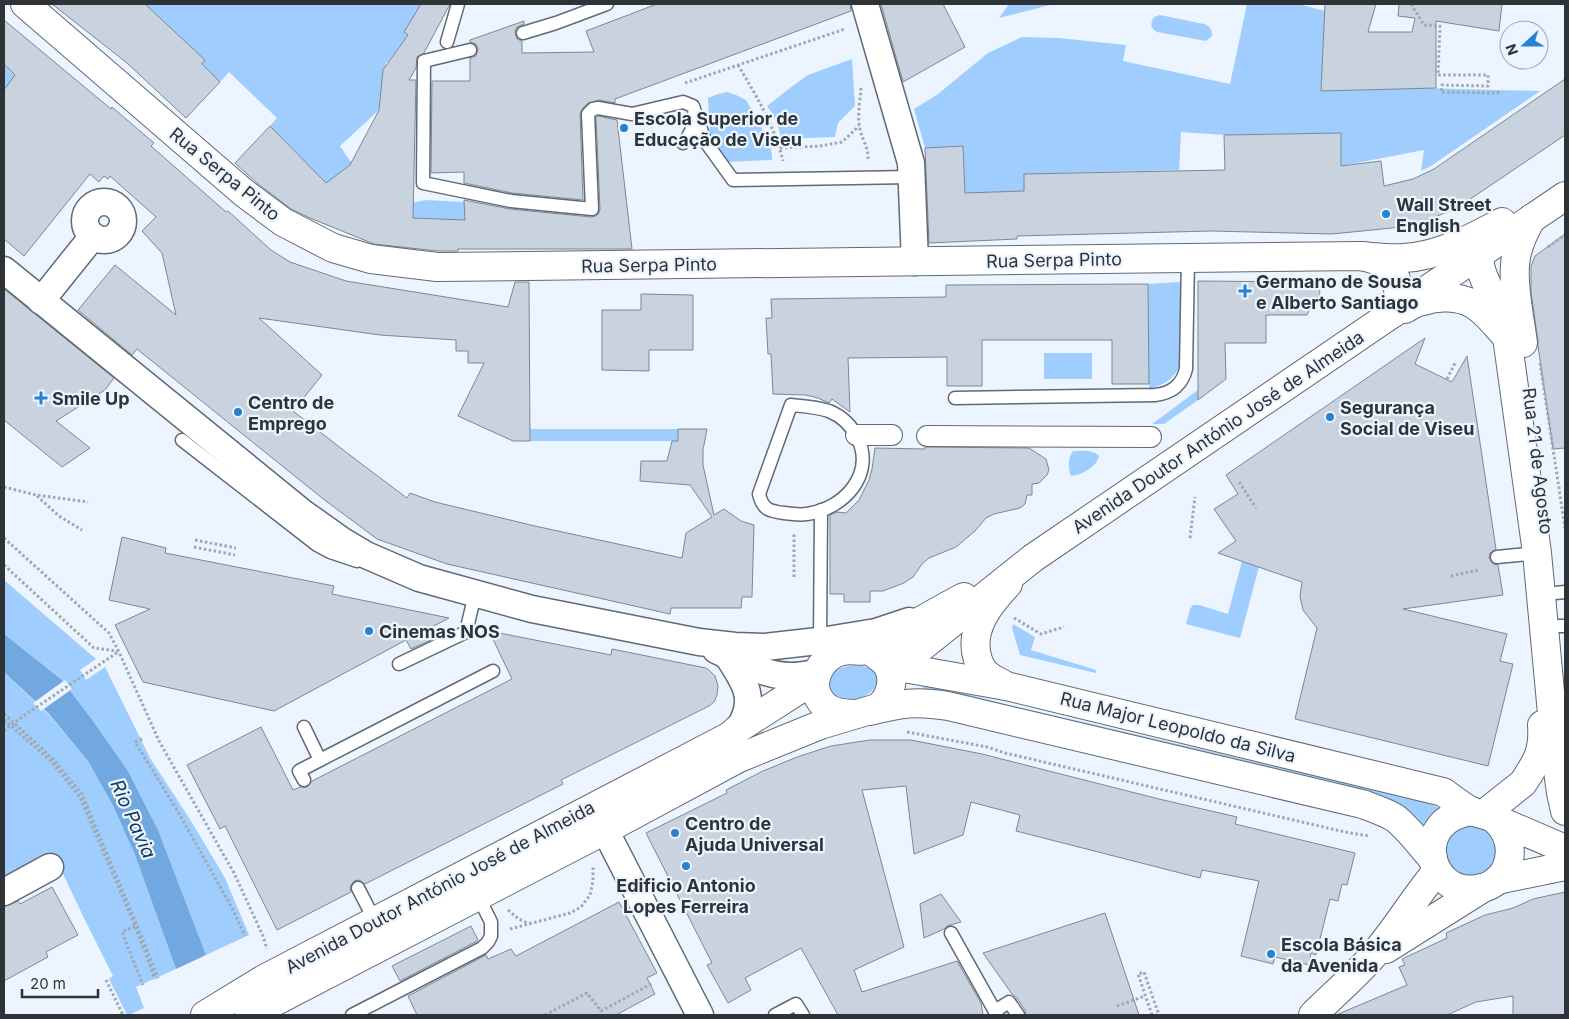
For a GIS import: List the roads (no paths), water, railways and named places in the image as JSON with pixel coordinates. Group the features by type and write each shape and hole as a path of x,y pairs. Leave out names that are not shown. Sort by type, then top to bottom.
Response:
{"street":[{"name":"Rua Serpa Pinto","path":"25,4 244,193 283,222 333,248 371,259 437,268 1362,256 1394,258 1422,255 1473,255"},
{"path":"865,4 911,170 915,262"},
{"name":"Avenida Doutor António José de Almeida","path":"1473,255 1502,222 1565,178"},
{"name":"Avenida Doutor António José de Almeida","path":"276,999 282,980 324,958 350,934 730,736 815,677 824,662 834,654 877,661 1033,558 1429,289 1473,255 1565,196"},
{"name":"Rua 21 de Agosto","path":"1532,218 1524,232 1518,249 1515,281 1553,593 1556,756 1560,793 1565,811"},
{"name":"Rua Serpa Pinto","path":"1422,255 1448,248 1502,222"},
{"path":"41,301 93,236"},
{"path":"1473,255 1489,255 1496,258 1503,264 1515,281"},
{"name":"Rua 21 de Agosto","path":"1473,255 1500,312 1507,337 1537,553 1553,593 1562,626 1565,671"},
{"name":"Rua Serpa Pinto","path":"1362,256 1378,260 1387,266 1394,275 1399,297 1397,306 1392,314"},
{"path":"4,270 303,513 366,555 419,578 532,609 699,642 731,651 820,641 876,632 950,604"},
{"path":"1392,314 1422,300 1438,298 1456,299 1472,304 1496,324 1507,337"},
{"path":"856,435 892,436"},
{"path":"927,436 1151,437"},
{"path":"1006,686 988,675 980,666 975,646 975,637 993,600 1033,558"},
{"name":"Avenida Doutor António José de Almeida","path":"877,661 950,604 1033,558"},
{"name":"Rua 21 de Agosto","path":"1483,814 1523,783 1538,760 1543,739 1534,612 1553,593"},
{"path":"765,647 877,661"},
{"path":"731,651 744,664 782,675 815,677 816,691 824,706 846,714 865,712"},
{"path":"731,651 746,688 749,706 746,718 740,728"},
{"name":"Avenida Doutor António José de Almeida","path":"249,1015 276,999 484,892 610,839 739,758 820,725 865,712 883,704 890,690 877,661"},
{"name":"Rua Major Leopoldo da Silva","path":"877,661 1006,686 1443,792 1565,860"},
{"name":"Rua Major Leopoldo da Silva","path":"865,712 910,703 948,706 1362,804 1395,818 1416,840 1446,881 1457,888 1470,890 1565,860"},
{"name":"Avenida Doutor António José de Almeida","path":"610,839 609,812 671,781 678,764"},
{"path":"1313,1015 1371,957 1406,913 1435,865 1432,847 1435,836 1441,826 1450,818 1460,813 1483,814"},
{"name":"Rua Major Leopoldo da Silva","path":"1483,814 1500,825 1506,833 1510,848 1508,863 1504,872 1490,884"},
{"path":"610,839 700,1015"},
{"path":"4,892 50,868"},
{"path":"1371,957 1490,884"},
{"name":"Avenida Doutor António José de Almeida","path":"205,1015 276,999"}],"lane":[{"path":"447,42 458,4"},
{"path":"523,33 607,4"},
{"path":"470,50 424,61 423,183 511,201 592,209 588,114 593,109 598,108 632,114 683,102 694,106"},
{"path":"694,106 705,141 733,180 868,178 911,170"},
{"path":"683,143 688,138 693,125 694,106"},
{"path":"955,398 1155,395 1165,394 1172,390 1184,378 1186,369 1188,258"},
{"path":"791,405 817,408 835,414 851,427 861,444 863,466 860,476 851,490 836,502 821,510 806,514 768,510 760,500 759,494 791,405"},
{"path":"182,440 322,549 419,578"},
{"path":"820,641 821,510"},
{"path":"1497,557 1537,553"},
{"path":"399,664 466,632 475,594"},
{"path":"304,780 299,771 493,671"},
{"path":"304,727 320,760"},
{"path":"358,888 375,921"},
{"path":"352,1015 482,948 491,936 491,922 484,908 484,892"},
{"path":"951,933 996,1013 1009,1002 1018,1015"},
{"path":"775,1015 796,1004 803,1015"}],"water":[{"name":"Rio Pavia","path":"4,634 62,680 128,771 158,830 206,955 176,969 135,855 113,805 88,761 49,714 4,672"}],"place":[{"name":"Escola Superior de Educação de Viseu","path":"624,128"},
{"name":"Wall Street English","path":"1386,214"},
{"name":"Germano de Sousa e Alberto Santiago","path":"1245,291"},
{"name":"Smile Up","path":"41,398"},
{"name":"Centro de Emprego","path":"238,412"},
{"name":"Segurança Social de Viseu","path":"1330,417"},
{"name":"Cinemas NOS","path":"369,631"},
{"name":"Centro de Ajuda Universal","path":"675,833"},
{"name":"Edificio Antonio Lopes Ferreira","path":"686,866"},
{"name":"Escola Básica da Avenida","path":"1271,954"}]}
